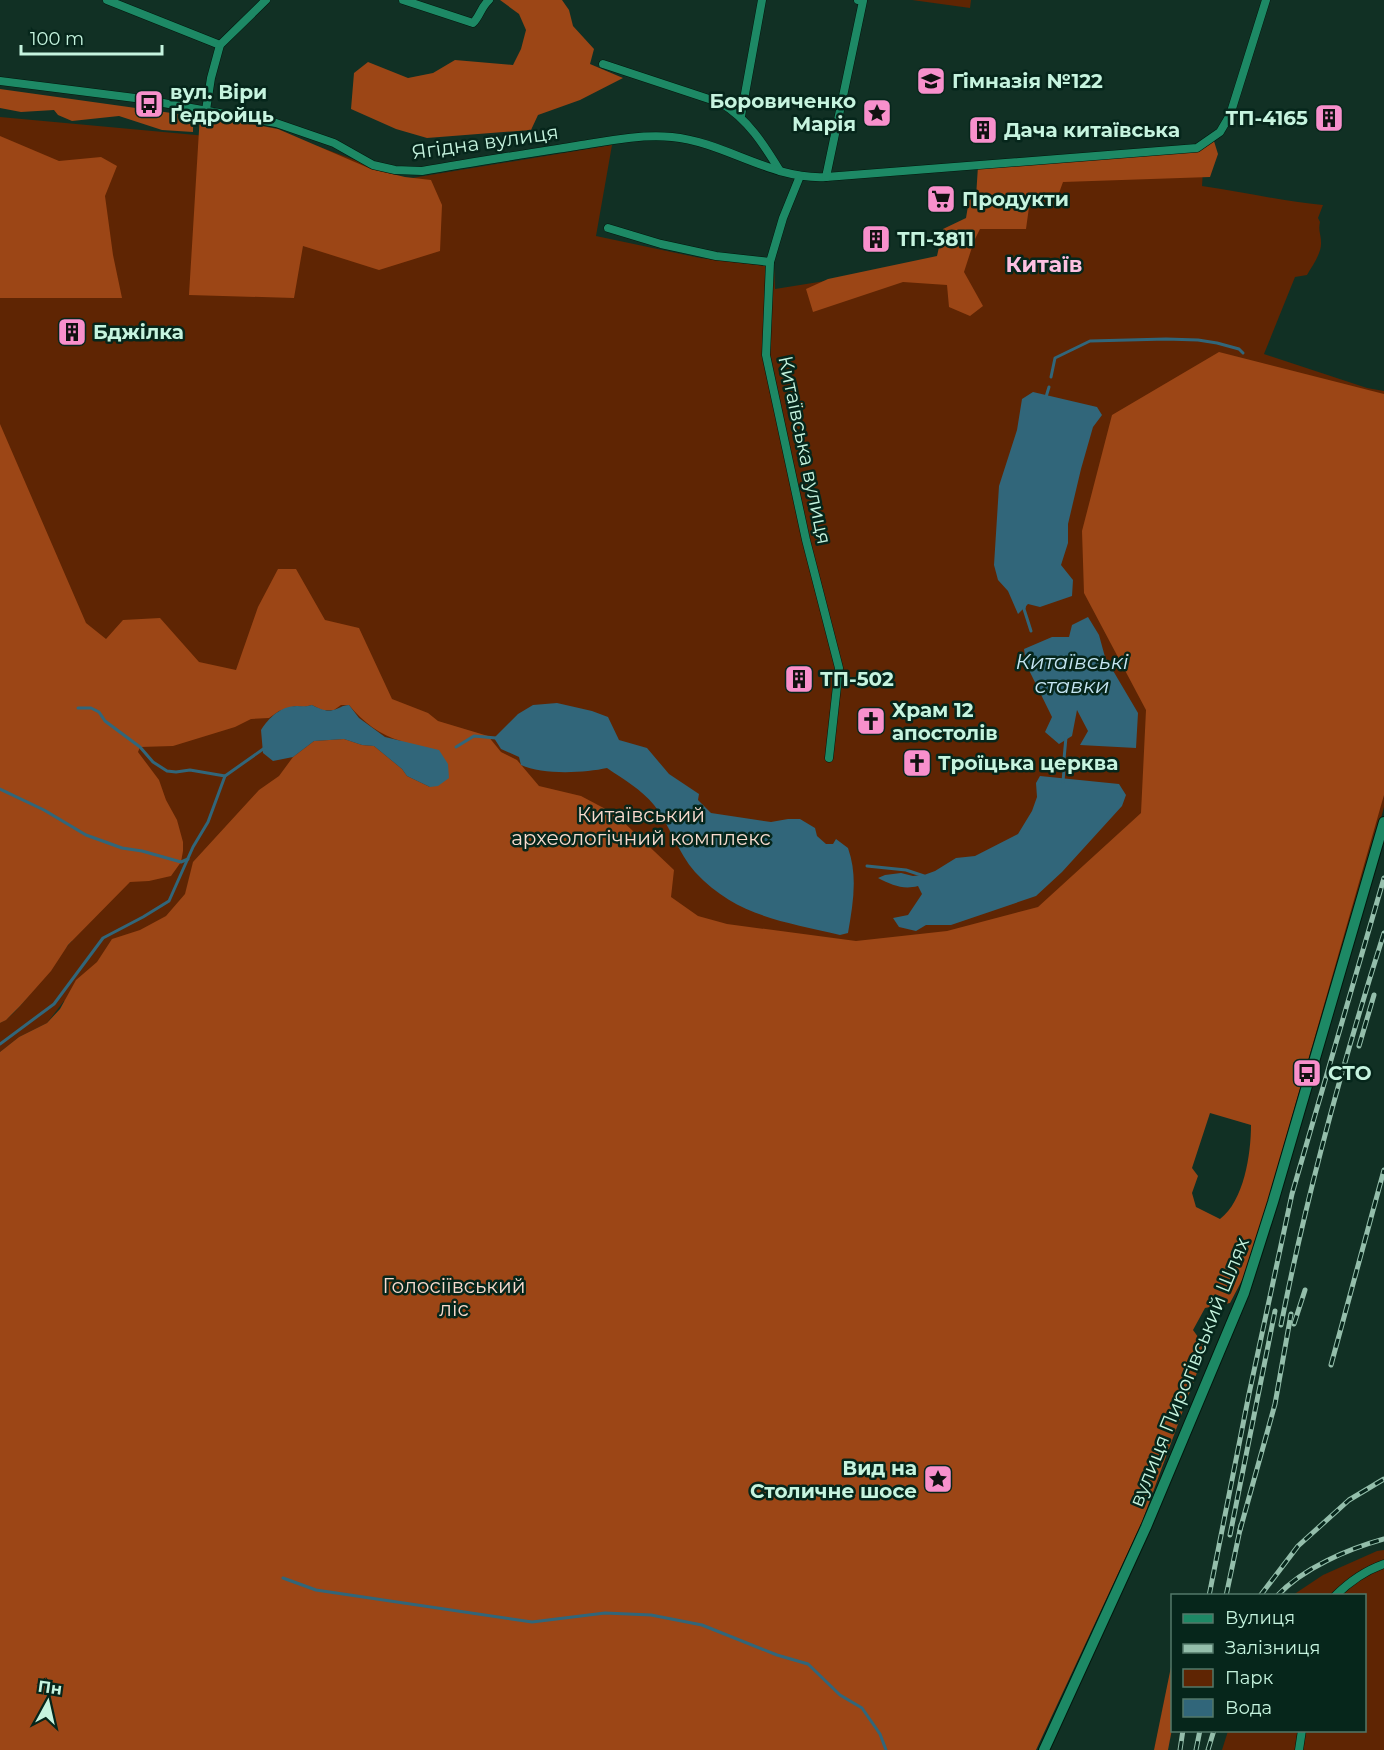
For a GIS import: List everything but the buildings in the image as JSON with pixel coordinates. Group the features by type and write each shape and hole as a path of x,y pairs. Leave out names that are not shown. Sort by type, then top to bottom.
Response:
{"street":[{"path":"107,0 220,45"},
{"path":"206,110 211,78 220,45 266,0"},
{"path":"404,0 473,23 481,15 483,5 489,0"},
{"path":"741,116 762,0"},
{"path":"800,176 826,177 1197,148 1220,132 1230,115 1266,0"},
{"path":"826,177 860,1"},
{"path":"603,64 721,103 741,116 767,149 780,171"},
{"name":"Ягідна вулиця","path":"0,81 135,98 276,123 334,144 373,165 396,170 422,171 650,136 692,139 763,166 800,176"},
{"name":"Китаївська вулиця","path":"800,176 783,218 770,262 766,355 806,540 839,668 829,758"},
{"path":"608,228 661,244 716,256 770,262"},
{"name":"вулиця Пирогівський Шлях","path":"1044,1750 1146,1527 1244,1293 1274,1202 1384,822"},
{"path":"1337,1594 1350,1581 1384,1564"},
{"path":"1299,1750 1302,1732"}],"green space":[{"path":"500,0 562,0 569,10 573,26 594,49 590,64 623,78 580,100 538,115 531,130 427,138 396,129 351,109 354,73 368,62 408,78 433,73 455,60 513,65 521,49 526,30 519,14"},
{"path":"912,0 971,0 970,8"},
{"path":"0,89 193,116 193,132 162,130 119,116 72,121 58,115 54,110 21,112 0,108"},
{"path":"200,114 278,129 371,169 431,180 442,205 440,251 379,270 303,246 294,298 189,295"},
{"name":"Китаївський археологічний комплекс","path":"0,117 317,146 406,179 612,145 596,236 700,258 774,267 775,289 944,262 988,195 1204,154 1202,186 1323,205 1318,218 1321,246 1318,255 1307,275 1295,277 1264,354 1367,388 1384,391 1384,807 1319,1047 64,1001 47,1023 19,1037 0,1052 0,1023 27,998 72,941 0,504"},
{"path":"0,136 59,161 101,157 117,166 105,196 113,255 122,298 0,298"},
{"path":"1213,138 1218,154 1210,177 1063,182 1059,193 1030,200 1026,229 980,229 964,272 983,306 970,316 949,307 947,285 903,282 813,312 806,289 828,279 937,256 943,229 966,218 969,200 976,197 978,166 1187,150"},
{"name":"Голосіївський ліс","path":"1219,352 1384,394 1384,795 1249,1267 1230,1303 1205,1308 1193,1330 1206,1348 1142,1522 1036,1750 0,1750 0,1052 19,1037 47,1023 60,1009 76,980 97,962 112,939 140,930 166,916 185,894 193,862 259,790 279,776 293,757 314,741 344,739 374,746 402,769 407,776 430,787 401,741 372,727 349,705 341,705 334,710 322,710 312,705 295,706 279,711 269,718 251,719 235,727 173,746 140,747 138,752 159,780 166,800 177,820 183,842 181,862 171,876 130,882 68,945 51,971 20,1006 0,1023 0,424 86,623 106,639 123,620 160,618 199,662 236,670 258,607 278,569 296,569 325,620 359,628 392,699 428,713 438,721 488,736 501,752 517,760 539,786 581,796 615,814 674,870 671,897 698,916 727,924 856,941 947,931 1038,907 1141,813 1146,710 1084,593 1082,531 1112,415","holes":["1210,1113 1251,1125 1248,1163 1240,1189 1235,1201 1220,1219 1196,1207 1192,1193 1198,1176 1192,1168"]},
{"path":"1384,1550 1384,1750 1222,1750 1228,1732 1366,1732 1366,1594 1294,1594 1323,1575"},
{"path":"1171,1667 1171,1732 1168,1750 1154,1750"}],"water":[{"path":"1033,392 1097,407 1102,415 1093,427 1081,469 1068,524 1068,543 1061,565 1073,580 1072,596 1040,607 1028,604 1018,614 1008,591 998,580 994,565 999,486 1017,430 1022,399"},
{"name":"Китаївські ставки","path":"1088,617 1099,635 1105,657 1138,713 1136,748 1080,745 1088,731 1077,710 1072,736 1059,744 1045,732 1052,717 1026,664 1024,649 1052,637 1069,637 1072,625"},
{"path":"557,703 608,717 619,740 647,748 669,774 699,794 698,800 711,813 771,822 800,819 815,828 817,836 826,844 833,844 836,839 848,848 854,880 848,933 840,935 780,921 727,899 695,872 660,813 644,794 607,768 576,772 540,770 521,765 519,757 501,749 494,738 518,714 533,705"},
{"path":"312,705 328,710 349,705 359,718 385,737 439,750 448,764 449,778 438,786 430,787 407,776 402,769 374,746 344,739 314,741 293,757 273,761 263,753 261,730 271,717 285,708"},
{"path":"1040,776 1119,784 1126,795 1122,806 1062,872 1036,896 951,925 926,925 916,931 899,927 893,918 908,915 922,894 918,886 898,886 878,878 901,873 913,876 924,875 956,858 975,856 1018,834 1032,811 1037,797 1036,783"}],"waterway":[{"path":"1051,377 1055,358 1090,341 1198,340 1239,349 1243,353"},
{"path":"1046,397 1049,387"},
{"path":"1025,604 1024,609 1031,631"},
{"path":"78,708 91,708 99,712 105,721 167,771 190,770 225,776"},
{"path":"456,747 474,736 496,738"},
{"path":"1064,759 1066,737"},
{"path":"0,1044 54,1004 103,938 169,901 193,847 208,822 225,776 266,747"},
{"path":"1063,782 1064,769"},
{"path":"0,789 44,810 86,835 122,848 181,862 188,859"},
{"path":"867,866 906,870 924,876"},
{"path":"283,1578 316,1590 532,1622 605,1613 651,1615 702,1625 777,1655 808,1664 840,1695 862,1708 880,1734 886,1750"}],"railway":[{"path":"1209,1594 1292,1194 1384,878"},
{"path":"1281,1325 1302,1226 1327,1128 1384,933"},
{"path":"1359,1046 1374,995"},
{"path":"1331,1365 1384,1170"},
{"path":"1294,1324 1305,1290"},
{"path":"1230,1535 1275,1311"},
{"path":"1240,1530 1275,1404 1291,1314"},
{"path":"1262,1594 1298,1546 1349,1500 1384,1479"},
{"path":"1226,1594 1241,1525"},
{"path":"1279,1594 1313,1568 1356,1548 1384,1539"},
{"path":"1180,1750 1183,1732"},
{"path":"1196,1750 1200,1732"},
{"path":"1208,1750 1213,1732"}],"place":[{"name":"Гімназія №122","path":"931,81"},
{"name":"вул. Віри Ґедройць","path":"149,104"},
{"name":"Боровиченко Марія","path":"877,113"},
{"name":"ТП-4165","path":"1329,118"},
{"name":"Дача китаївська","path":"983,130"},
{"name":"Продукти","path":"941,199"},
{"name":"ТП-3811","path":"876,239"},
{"name":"Бджілка","path":"72,332"},
{"name":"ТП-502","path":"799,679"},
{"name":"Храм 12 апостолів","path":"871,721"},
{"name":"Троїцька церква","path":"917,763"},
{"name":"СТО","path":"1307,1073"},
{"name":"Вид на Столичне шосе","path":"938,1479"}],"district":[{"name":"Китаїв","path":"1044,264"}]}
